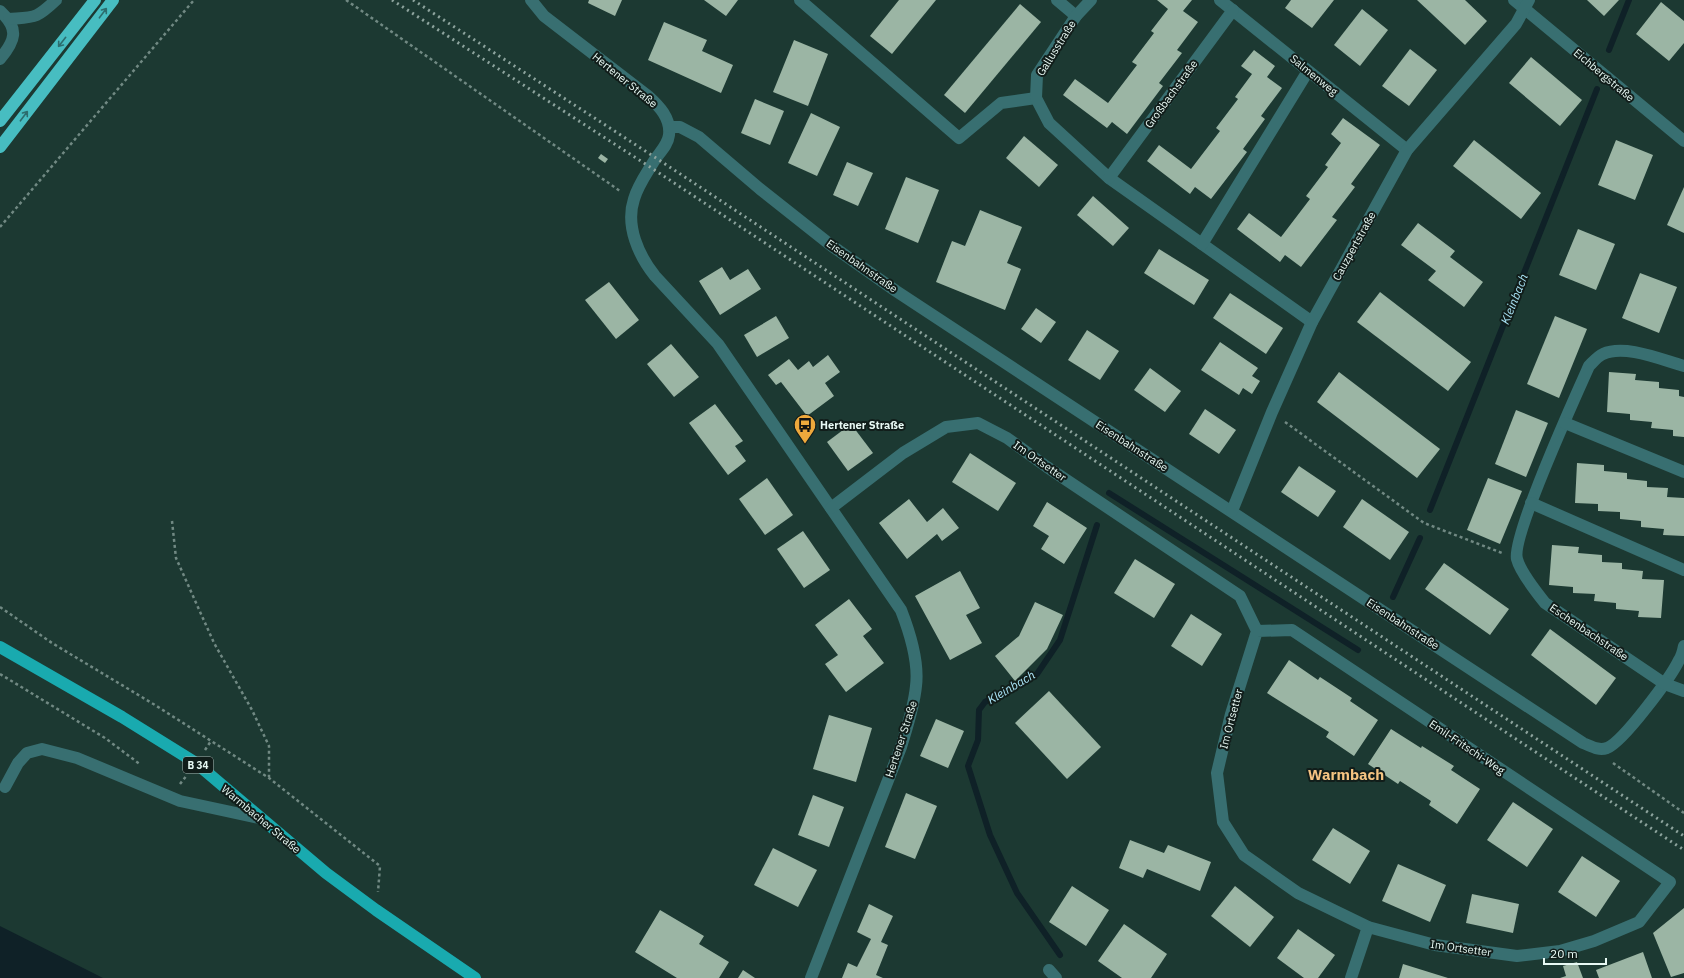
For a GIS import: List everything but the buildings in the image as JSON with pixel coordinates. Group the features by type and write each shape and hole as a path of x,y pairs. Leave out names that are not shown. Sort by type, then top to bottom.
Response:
{"highway":[{"path":"0,121 95,0"},
{"path":"0,147 113,0"}],"main road":[{"name":"Warmbacher Straße","path":"0,647 122,716 196,763 259,818 326,873 376,910 475,978"}],"street":[{"path":"4,15 35,17 56,0"},
{"name":"Hertener Straße","path":"531,0 544,16 648,96 660,107 669,127 669,136 666,145 641,183 633,200 633,235 647,266 718,344 901,610 909,630 915,656 917,685 911,713 901,747 811,978"},
{"path":"800,0 959,138 1002,103 1036,98"},
{"path":"1057,0 1076,16"},
{"name":"Gallusstraße","path":"1091,0 1076,16 1037,75 1036,98 1049,123 1110,178"},
{"name":"Salmenweg","path":"1220,0 1407,150"},
{"name":"Eichbergstraße","path":"1514,0 1527,4 1684,141"},
{"name":"Cauzpertstraße","path":"1232,512 1272,412 1312,322 1407,150 1516,24 1527,4"},
{"name":"Großbachstraße","path":"1110,178 1233,10"},
{"path":"0,59 11,46 14,34 4,15"},
{"path":"1202,244 1308,71"},
{"name":"Eisenbahnstraße","path":"669,127 680,127 699,136 772,198 832,246 877,277 1583,743 1598,749 1607,748"},
{"path":"1110,178 1312,322"},
{"path":"1516,559 1520,536 1531,503 1589,366 1602,354 1617,350 1634,352 1684,366"},
{"name":"Im Ortsetter","path":"831,508 903,453 946,427 978,422 1007,438 1047,467 1240,596 1257,631 1231,714 1217,773 1223,822 1244,855 1298,893 1368,927 1435,945 1517,956 1560,951 1594,941 1639,922 1670,882"},
{"path":"1565,423 1684,472"},
{"path":"1531,503 1684,570"},
{"name":"Eschenbachstraße","path":"1516,559 1532,587 1545,603 1665,684 1684,691"},
{"name":"Emil-Fritschi-Weg","path":"1257,631 1292,630 1670,882"},
{"path":"1607,748 1619,739 1665,684 1680,660 1684,646"},
{"path":"5,787 18,763 27,753 42,750 77,758 180,802 259,818"},
{"path":"1351,978 1368,927"}],"path":[{"path":"0,227 194,0"},
{"path":"346,0 633,200"},
{"path":"1272,412 1424,523 1516,559"},
{"path":"172,521 176,558 214,643 252,710 269,746 269,778"},
{"path":"0,607 52,643 155,705 269,778 380,866 376,910"},
{"path":"0,674 105,738 145,769"},
{"path":"1607,748 1614,764 1684,813"},
{"path":"177,789 196,763"}],"water":[{"path":"0,926 103,978 0,978"}],"waterway":[{"name":"Kleinbach","path":"1609,50 1629,0"},
{"name":"Kleinbach","path":"1430,510 1597,89"},
{"name":"Kleinbach","path":"1109,493 1358,650"},
{"name":"Kleinbach","path":"1060,955 1017,893 990,835 968,766 978,740 979,710 985,702 1037,674 1060,640 1097,525"},
{"name":"Kleinbach","path":"1393,597 1420,538"}],"railway":[{"path":"392,0 650,167 1684,850"},
{"path":"413,0 656,158 1684,836"}],"place":[{"name":"Hertener Straße","path":"805,444"}],"district":[{"name":"Warmbach","path":"1346,774"}]}
